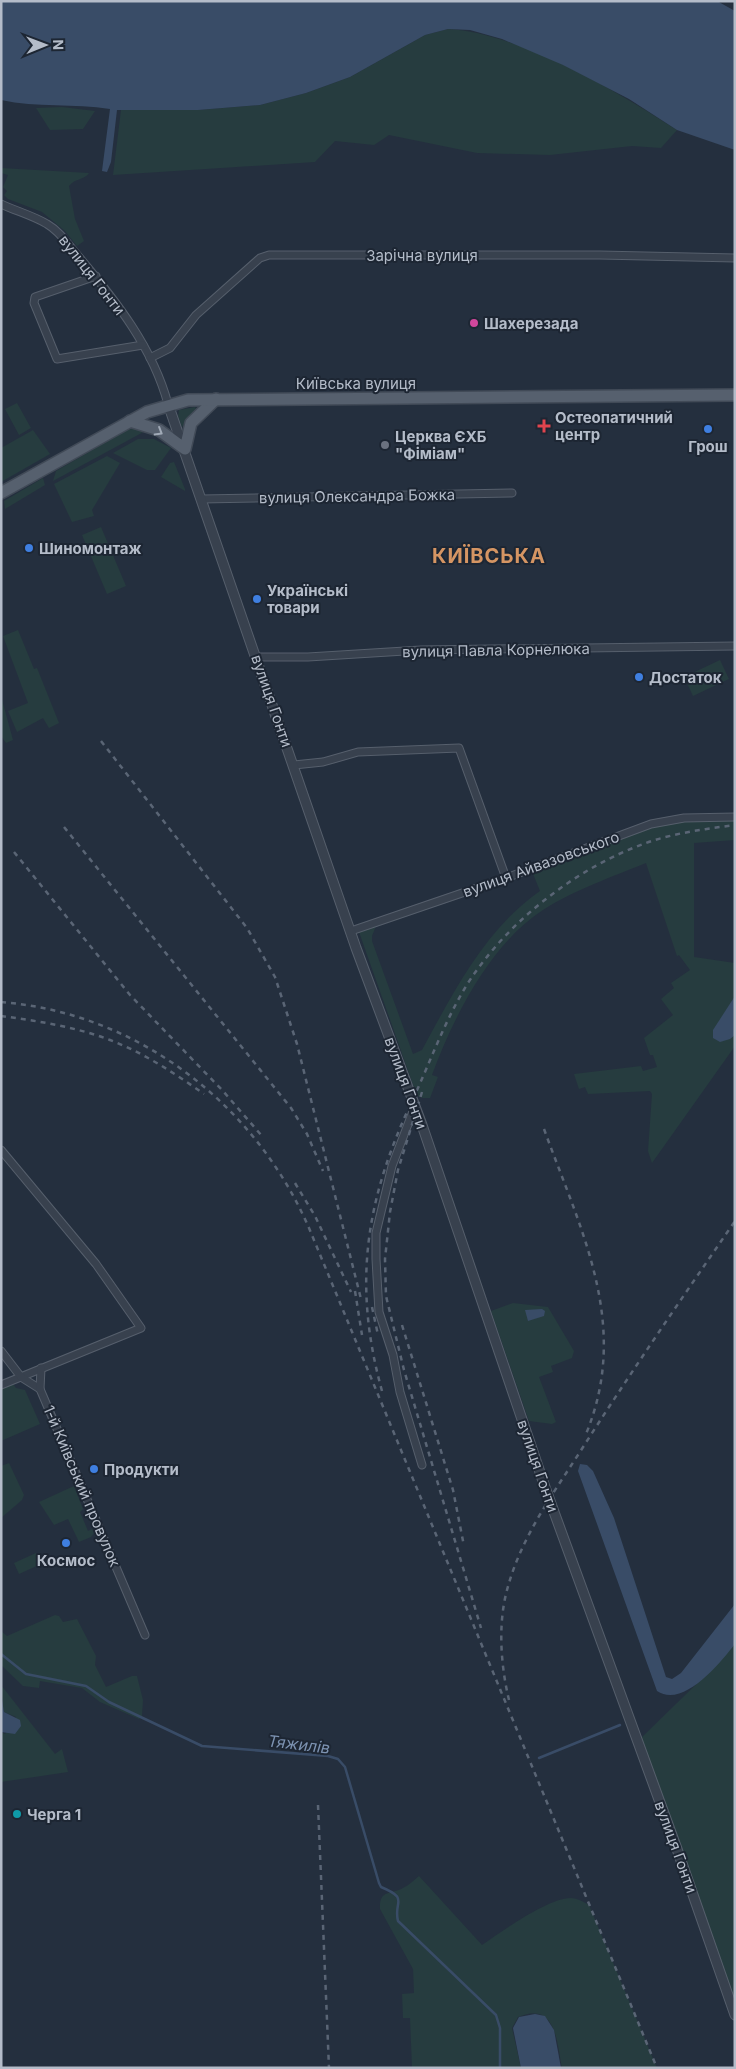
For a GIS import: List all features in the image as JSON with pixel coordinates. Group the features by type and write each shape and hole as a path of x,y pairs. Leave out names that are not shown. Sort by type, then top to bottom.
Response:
{"main road":[{"name":"Київська вулиця","path":"1,493 130,421 168,404 188,400 735,395"},
{"path":"130,421 160,430 185,449 191,423 216,399"}],"street":[{"name":"вулиця Гонти","path":"1,204 47,223 58,232 119,305 150,358 185,449 351,931 415,1106 546,1490 674,1840 735,2016"},
{"name":"Зарічна вулиця","path":"150,358 170,348 196,315 260,258 269,255 600,255 735,258"},
{"path":"96,276 35,297 34,303 57,359 143,345"},
{"name":"вулиця Олександра Божка","path":"202,499 512,493"},
{"name":"вулиця Павла Корнелюка","path":"257,657 308,657 421,650 735,646"},
{"path":"294,765 323,762 358,752 459,748 506,878"},
{"name":"вулиця Айвазовського","path":"351,931 506,878 652,824 684,818 735,817"},
{"path":"415,1106 392,1166 376,1233 376,1260 379,1312 393,1355 400,1392 422,1465"},
{"path":"1,1150 96,1264 141,1328 1,1385"},
{"name":"1-й Київський провулок","path":"1,1351 21,1377 40,1389 145,1635"},
{"path":"40,1389 41,1368"}],"green space":[{"path":"448,29 476,33 536,52 567,66 626,98 677,130 661,148 632,146 550,155 477,153 389,135 374,145 335,141 315,162 113,175 121,110 198,110 260,105 306,93 350,77 425,35"},
{"path":"62,107 95,111 83,129 50,130 36,108"},
{"path":"1,168 89,173 69,186 75,219 84,241 77,246 65,231 42,212 8,199 4,195 7,191 3,187 8,175 1,173"},
{"path":"17,403 31,428 19,435 5,409"},
{"path":"195,407 196,409 182,427 178,416 179,410"},
{"path":"140,427 149,429 53,481 56,471 127,430"},
{"path":"33,430 50,454 1,482 1,448"},
{"path":"138,439 154,439 171,448 155,470 147,470 113,453"},
{"path":"107,456 120,463 92,510 94,516 72,522 54,484"},
{"path":"174,462 185,491 161,477 170,463"},
{"path":"43,478 45,485 5,509 4,501"},
{"path":"101,527 126,586 107,594 82,535"},
{"path":"18,630 34,669 37,668 59,723 49,728 43,718 17,732 8,711 28,703 3,636"},
{"path":"720,660 729,679 693,696 684,677"},
{"path":"1,696 13,740 6,743 1,736"},
{"path":"735,817 735,840 694,843 694,957 735,963 735,1046 652,1163 648,1151 652,1094 650,1091 588,1094 585,1087 579,1089 574,1074 641,1066 643,1071 657,1067 644,1038 673,1015 661,999 674,988 671,983 690,970 679,955 677,956 646,863 593,884 554,903 524,925 506,942 490,962 462,1007 432,1075 438,1077 430,1098 417,1096 359,932 376,926 372,941 413,1054 422,1050 458,985 487,943 520,906 540,891 531,869 670,820"},
{"path":"513,1303 548,1307 574,1351 572,1358 551,1366 553,1372 539,1377 556,1422 552,1424 529,1421 491,1311"},
{"path":"13,1384 16,1388 25,1390 40,1424 1,1441 1,1388"},
{"path":"9,1463 24,1495 22,1500 1,1518 1,1466"},
{"path":"74,1486 83,1509 80,1512 88,1531 92,1529 94,1533 91,1537 79,1542 68,1519 54,1525 39,1502"},
{"path":"36,1553 41,1564 19,1574 14,1563"},
{"path":"55,1615 59,1616 63,1622 77,1619 96,1656 95,1665 106,1687 132,1676 137,1676 143,1700 142,1716 139,1719 100,1702 82,1688 40,1681 39,1688 23,1686 1,1665 1,1631 7,1636"},
{"path":"735,1644 735,2015 638,1741"},
{"path":"1,1685 55,1754 62,1749 68,1772 1,1782 1,1732 5,1734 16,1717 4,1712"},
{"path":"419,1876 482,1945 538,1909 561,1899 578,1899 589,1905 657,2068 562,2068 556,2036 552,2027 547,2019 540,2014 531,2013 518,2017 512,2028 521,2068 412,2068 410,2018 403,2018 402,1994 414,1993 413,1969 380,1909 380,1903 384,1895 403,1888"}],"water":[{"path":"1,1 717,1 735,11 735,150 677,130 629,99 563,65 502,39 470,30 448,29 425,35 350,77 306,93 260,105 198,110 117,110 111,162 107,172 102,171 110,109 28,104 1,100"},
{"path":"735,996 735,1035 730,1039 720,1042 713,1038 713,1030"},
{"path":"542,1309 545,1311 544,1316 528,1321 525,1310"},
{"path":"580,1464 587,1465 593,1471 614,1518 666,1677 672,1679 681,1673 735,1604 735,1644 711,1672 689,1689 678,1694 667,1695 657,1691 578,1471"},
{"path":"1,1694 4,1712 20,1720 21,1726 15,1734 1,1732"},
{"path":"535,2014 545,2016 554,2030 561,2068 521,2068 513,2028 519,2017"}],"waterway":[{"name":"Тяжилів","path":"1,1654 26,1674 86,1686 109,1702 202,1746 328,1756 338,1759 345,1767 379,1883 381,1887 390,1891 398,1898 398,1921 496,2015 500,2028 500,2068"},
{"path":"539,1758 620,1725"}],"railway":[{"path":"101,741 247,928 275,977 297,1044 361,1299"},
{"path":"382,1391 373,1352 366,1277 375,1206 384,1171 397,1136 445,1026 468,983 484,960 523,918 569,882 594,867 646,843 690,832 735,825"},
{"path":"64,827 291,1108 307,1134 323,1171"},
{"path":"14,852 130,995 223,1091 262,1136"},
{"path":"1,1002 51,1010 99,1025 144,1046 186,1073 224,1105 257,1142 286,1183 309,1228 657,2068"},
{"path":"1,1016 43,1022 97,1035 147,1057 204,1094"},
{"path":"422,1092 398,1170 390,1212 385,1259 386,1296 404,1370 481,1628"},
{"path":"544,1129 585,1242 596,1279 602,1316 604,1355 599,1394 586,1434"},
{"path":"295,1183 315,1216 351,1292"},
{"path":"509,1700 502,1661 501,1633 506,1594 520,1553 539,1516 562,1480 640,1360 735,1221"},
{"path":"355,1291 362,1335"},
{"path":"372,1307 378,1335"},
{"path":"402,1325 453,1490 464,1546"},
{"path":"318,1805 329,2068"}],"place":[{"name":"Шахерезада","path":"474,323"},
{"name":"Остеопатичний центр","path":"544,426"},
{"name":"Грош","path":"708,429"},
{"name":"Церква ЄХБ \"Фіміам\"","path":"385,445"},
{"name":"Шиномонтаж","path":"29,548"},
{"name":"Українські товари","path":"257,599"},
{"name":"Достаток","path":"639,677"},
{"name":"Продукти","path":"94,1469"},
{"name":"Космос","path":"66,1543"},
{"name":"Черга 1","path":"17,1814"}],"district":[{"name":"КИЇВСЬКА","path":"489,556"}]}
